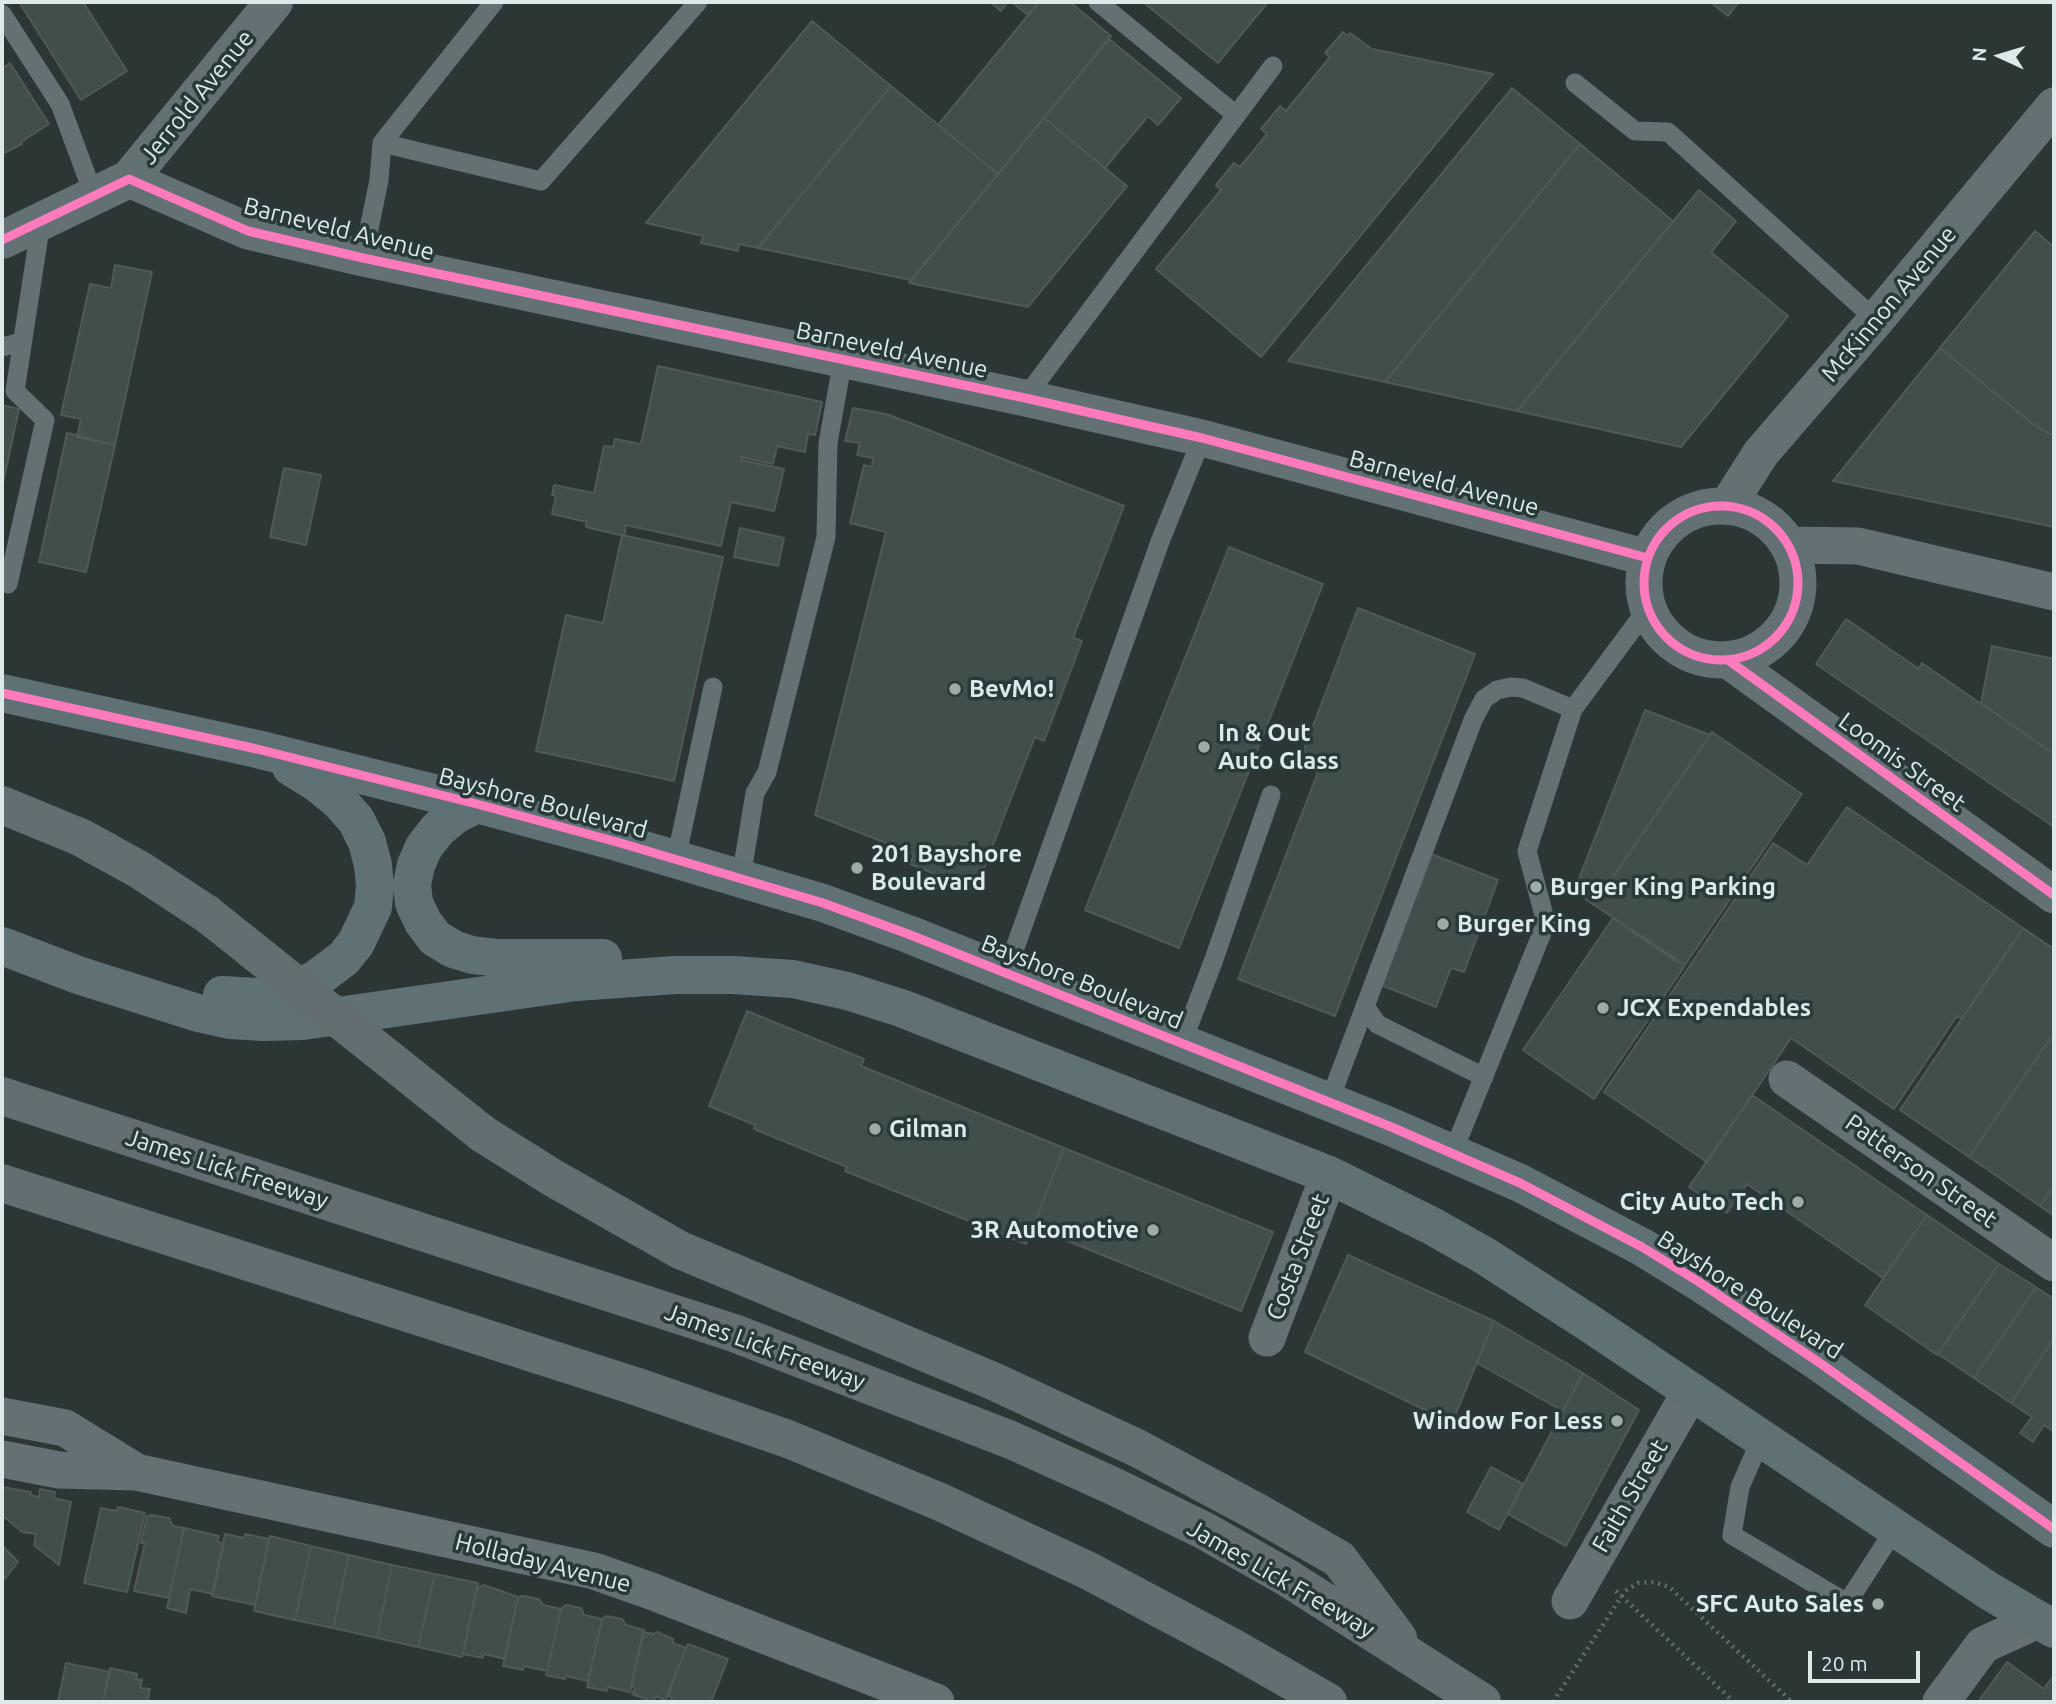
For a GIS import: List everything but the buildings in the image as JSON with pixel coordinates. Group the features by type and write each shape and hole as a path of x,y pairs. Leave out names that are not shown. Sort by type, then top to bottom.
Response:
{"highway":[{"path":"2,805 80,837 140,870 207,914 483,1135 680,1250 993,1381 1137,1448 1339,1559 1412,1657"},
{"name":"James Lick Freeway","path":"2,1096 734,1333 999,1435 1205,1531 1286,1577 1482,1702"},
{"path":"5,1185 597,1373 788,1439 938,1501 1087,1570 1232,1647 1328,1702"}],"main road":[{"name":"Bayshore Boulevard","path":"2,693 257,750 477,804 741,878 896,929 1453,1152 1580,1214 1642,1247 1699,1282 1878,1403 2054,1530"},
{"path":"78,975 214,995 257,997 278,995 315,980 331,970 350,950 366,925 373,907 373,864 367,842 356,820 339,801 299,772 257,750"},
{"path":"477,804 455,815 438,829 420,856 412,884 414,903 423,922 435,938 453,949 472,955 498,958 669,960 728,967 847,991 901,1008 1329,1175 1381,1199 1485,1256 1989,1591 2046,1624"},
{"path":"2,946 78,975 198,1013 230,1020 263,1022 303,1021 588,981 675,975 793,979"}],"street":[{"name":"Jerrold Avenue","path":"2,240 130,179 274,2"},
{"name":"McKinnon Avenue","path":"1728,505 1761,453 2052,112"},
{"name":"Barneveld Avenue","path":"130,179 248,231 363,258 1025,398 1202,439 1648,558"},
{"path":"1728,505 1752,511 1774,525 1790,545 1798,570 1798,596 1790,620 1774,640 1753,654 1728,660 1703,659 1679,648 1660,631 1648,608 1644,583 1648,558 1660,535 1679,517 1702,507 1728,505"},
{"path":"1790,545 1857,546 2054,592"},
{"name":"Loomis Street","path":"1728,660 2054,895"},
{"name":"Patterson Street","path":"1787,1079 2054,1263"},
{"name":"Costa Street","path":"1267,1338 1329,1175"},
{"name":"Faith Street","path":"1570,1601 1691,1391"},
{"name":"Holladay Avenue","path":"2,1416 65,1428 136,1472"},
{"name":"Holladay Avenue","path":"2,1459 59,1470 136,1472 594,1571 936,1702"},
{"path":"1941,1702 1983,1645 2046,1624"}],"lane":[{"path":"363,258 379,180 382,143 494,2"},
{"path":"382,143 541,181 698,2"},
{"path":"1098,2 1236,115"},
{"path":"2,14 60,104 94,196"},
{"path":"1025,398 1273,66"},
{"path":"1575,83 1635,131 1668,132 1877,320"},
{"path":"8,584 45,420 15,391 41,222"},
{"path":"2,347 22,342"},
{"path":"741,878 755,793 767,772 826,537 828,443 843,359"},
{"path":"1006,973 1161,539 1202,439"},
{"path":"1453,1152 1546,923 1527,851 1573,709 1648,608"},
{"path":"677,859 713,687"},
{"path":"1329,1102 1473,720 1484,699 1497,690 1523,688 1573,709"},
{"path":"1182,1043 1271,795"},
{"path":"1366,1006 1377,1024 1484,1077"},
{"path":"1762,1439 1740,1487 1732,1535 1847,1602 1895,1529"}],"path":[{"path":"1591,1566 1734,1702"},
{"path":"1553,1702 1625,1591 1638,1583 1654,1582 1669,1587 1792,1702"}],"cycle path":[{"path":"2,240 129,179 248,231 1202,438 1648,558"},
{"path":"1721,506 1751,512 1776,528 1792,553 1798,583 1792,613 1776,638 1751,654 1721,660 1691,654 1666,638 1650,613 1644,583 1650,553 1666,528 1691,512 1721,506"},
{"path":"1728,660 2054,895"},
{"path":"2,693 257,749 477,804 823,903 908,934 1389,1126 1520,1183 1642,1247 1817,1361 2054,1529"}],"place":[{"name":"BevMo!","path":"955,689"},
{"name":"In & Out Auto Glass","path":"1204,747"},
{"name":"201 Bayshore Boulevard","path":"857,868"},
{"name":"Burger King Parking","path":"1536,887"},
{"name":"Burger King","path":"1443,924"},
{"name":"JCX Expendables","path":"1603,1008"},
{"name":"Gilman","path":"875,1129"},
{"name":"City Auto Tech","path":"1798,1202"},
{"name":"3R Automotive","path":"1153,1230"},
{"name":"Window For Less","path":"1617,1421"},
{"name":"SFC Auto Sales","path":"1878,1604"}]}
